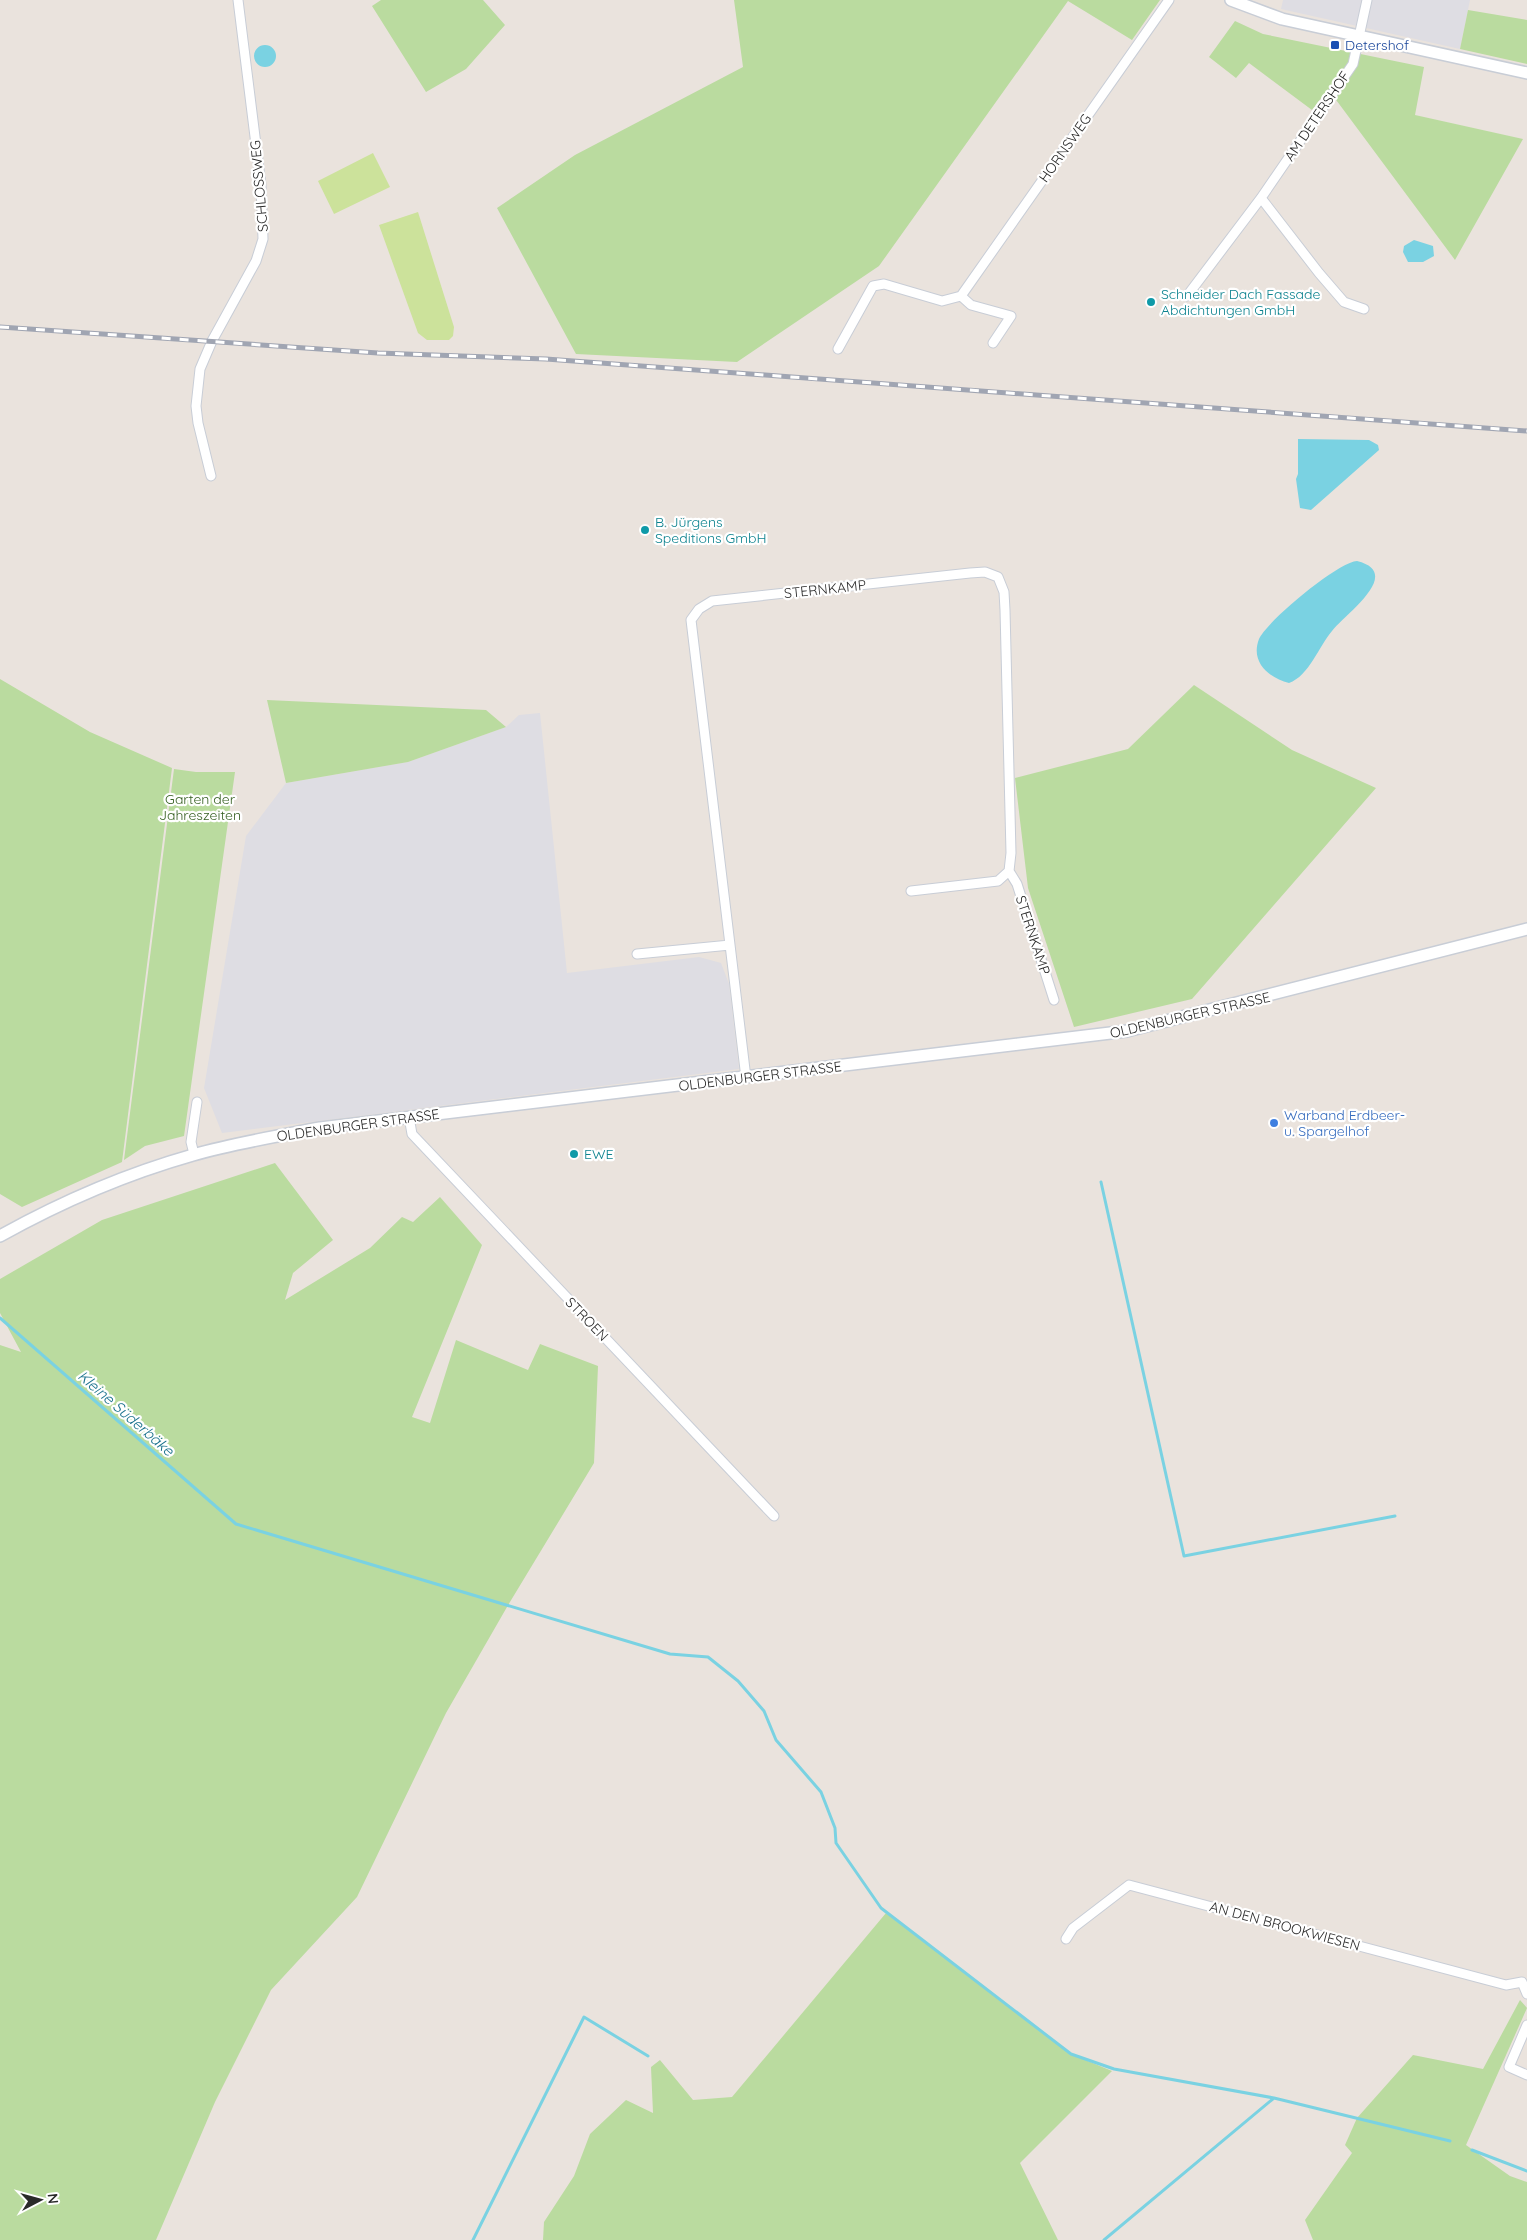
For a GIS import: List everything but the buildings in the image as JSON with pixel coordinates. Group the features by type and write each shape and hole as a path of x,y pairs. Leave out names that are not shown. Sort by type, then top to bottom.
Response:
{"main road":[{"path":"1230,0 1282,19 1527,73"},
{"name":"OLDENBURGER STRASSE","path":"0,1236 90,1192 160,1165 194,1154 320,1128 1127,1032 1527,929"}],"street":[{"name":"SCHLOSSWEG","path":"211,476 196,406 200,369 212,341 256,261 263,239 261,185 238,0"},
{"name":"HORNSWEG","path":"961,296 1169,0"},
{"name":"AM DETERSHOF","path":"1187,296 1261,198 1353,64 1367,0"},
{"path":"1261,198 1344,302 1364,310"},
{"path":"838,349 873,286 884,284 942,301 961,296 971,305 1011,316 994,343"},
{"name":"STERNKAMP","path":"746,1078 691,620 699,609 712,602 970,573 985,572 998,577 1004,592 1005,610 1011,853 1009,872 1017,884 1054,1000"},
{"path":"911,891 998,881 1009,872"},
{"path":"637,954 730,945"},
{"path":"194,1154 191,1142 197,1102"},
{"name":"STROEN","path":"409,1117 412,1134 774,1516"},
{"name":"AN DEN BROOKWIESEN","path":"1066,1939 1073,1928 1130,1885 1506,1985 1525,1979"},
{"path":"1525,1979 1527,1994"},
{"path":"1527,2025 1509,2067 1527,2074"}],"shaded area":[{"path":"1283,0 1470,0 1460,49 1281,9"},
{"path":"540,713 567,973 699,957 721,963 729,984 739,1069 222,1133 204,1088 246,836 286,783 408,762 506,727 519,715"}],"green space":[{"path":"381,0 483,0 505,25 466,69 426,92 372,6"},
{"path":"734,0 1160,0 1132,40 1068,1 879,266 737,362 576,354 497,208 575,155 743,67"},
{"path":"1468,10 1527,20 1527,64 1460,49"},
{"path":"1235,21 1263,34 1424,67 1415,115 1523,139 1455,260 1328,89 1312,110 1249,63 1236,78 1209,57"},
{"path":"373,153 390,187 334,214 318,181"},
{"path":"418,212 454,327 453,336 449,340 427,340 418,333 379,225"},
{"path":"0,679 90,732 172,768 122,1162 22,1207 0,1194"},
{"path":"1194,685 1292,750 1376,788 1192,999 1074,1027 1028,888 1015,778 1128,749"},
{"path":"267,700 486,710 506,727 408,762 286,783"},
{"name":"Garten der Jahreszeiten","path":"174,769 196,772 235,772 184,1136 145,1146 124,1160"},
{"path":"275,1163 333,1240 293,1273 285,1300 370,1248 402,1217 413,1222 440,1197 482,1245 412,1417 430,1423 456,1340 528,1370 540,1344 598,1366 594,1463 507,1607 446,1713 357,1897 271,1990 215,2102 156,2240 0,2240 0,1345 21,1352 0,1313 0,1279 102,1220"},
{"path":"886,1913 1071,2054 1112,2071 1020,2163 1058,2240 543,2240 544,2222 574,2176 590,2134 626,2100 653,2113 651,2067 660,2060 693,2100 732,2097"},
{"path":"1520,2000 1527,2008 1466,2145 1510,2176 1527,2182 1527,2240 1313,2240 1305,2220 1352,2153 1345,2145 1357,2118 1413,2055 1483,2069"}],"water":[{"path":"261,45 269,45 276,52 276,60 269,67 261,67 254,60 254,52"},
{"path":"1414,240 1433,246 1434,256 1423,262 1408,262 1403,252 1404,246"},
{"path":"1298,439 1369,440 1378,445 1379,450 1311,510 1300,508 1296,479 1298,474"},
{"path":"1357,561 1370,567 1375,575 1373,584 1367,594 1332,631 1308,667 1296,679 1289,683 1268,673 1259,662 1257,655 1259,639 1265,631 1275,619 1320,581 1335,571"}],"waterway":[{"path":"1101,1182 1184,1556 1395,1516"},
{"name":"Kleine Süderbäke","path":"0,1318 236,1524 670,1654 708,1657 738,1681 764,1711 776,1740 821,1792 835,1828 836,1843 881,1908 1071,2054 1114,2069 1274,2098 1104,2240"},
{"path":"473,2240 584,2017 648,2056"},
{"path":"1274,2098 1450,2141"},
{"path":"1472,2150 1527,2171"}],"railway":[{"path":"0,327 378,353 546,359 1527,431"}],"place":[{"name":"Detershof","path":"1335,45"},
{"name":"Schneider Dach Fassade Abdichtungen GmbH","path":"1151,302"},
{"name":"B. Jürgens Speditions GmbH","path":"645,530"},
{"name":"Warband Erdbeer- u. Spargelhof","path":"1274,1123"},
{"name":"EWE","path":"574,1154"}]}
